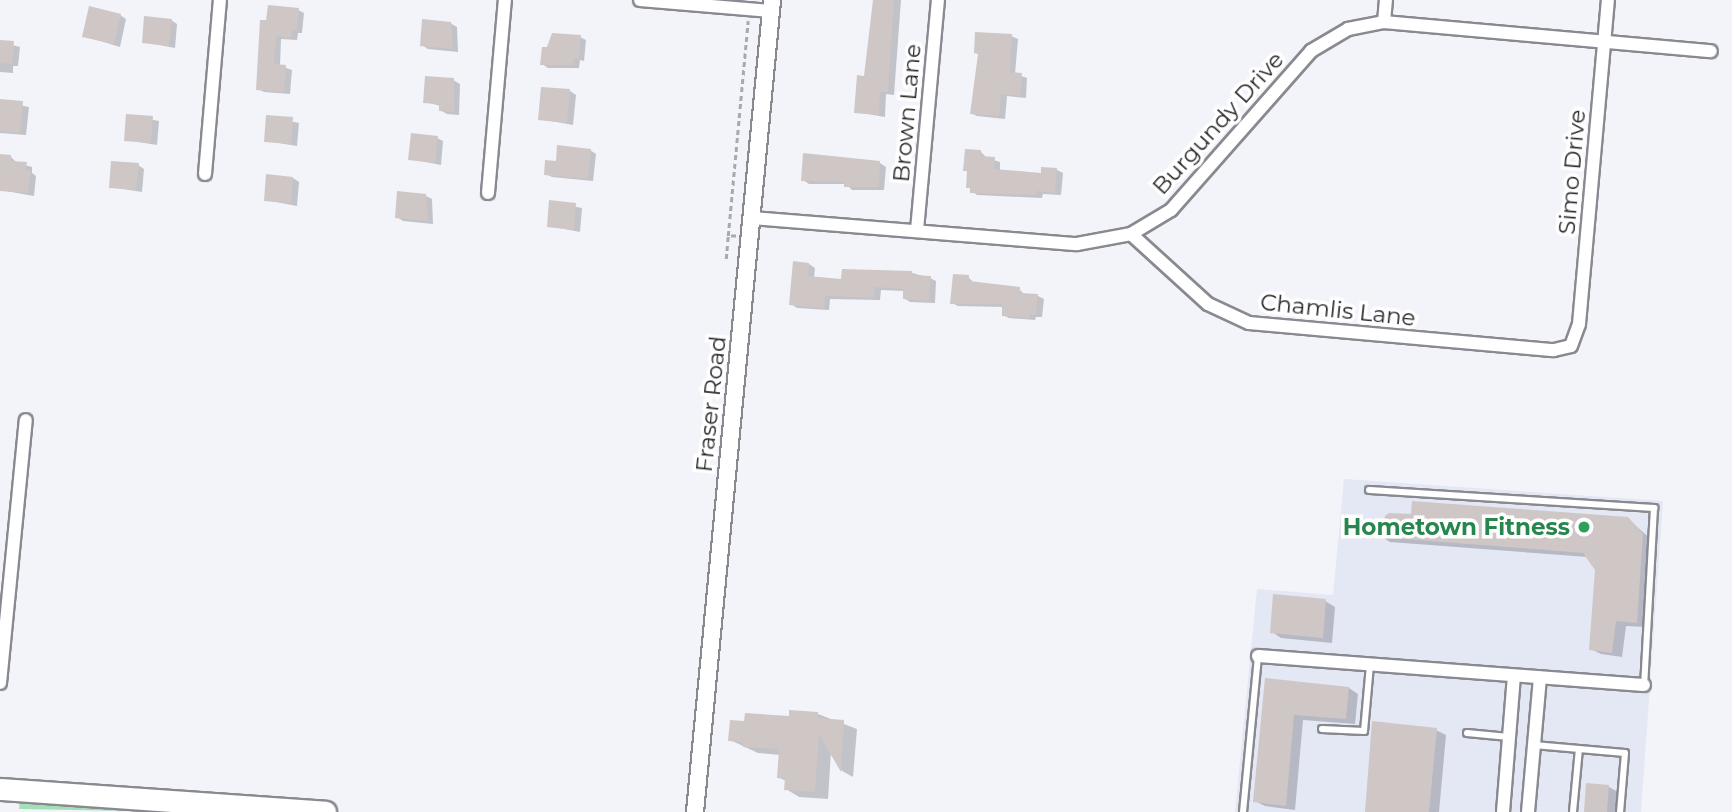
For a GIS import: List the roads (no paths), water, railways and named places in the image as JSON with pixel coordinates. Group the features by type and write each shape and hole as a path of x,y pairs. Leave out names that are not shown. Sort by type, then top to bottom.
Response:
{"main road":[{"path":"0,789 325,812"}],"street":[{"path":"205,174 220,0"},
{"path":"488,194 505,0"},
{"path":"640,0 750,9 772,5"},
{"name":"Brown Lane","path":"917,230 938,0"},
{"path":"1384,22 1386,0"},
{"name":"Simo Drive","path":"1571,346 1579,324 1608,0"},
{"name":"Fraser Road","path":"695,812 772,5"},
{"name":"Burgundy Drive","path":"752,218 1077,244 1132,234 1171,209 1311,51 1348,29 1384,22 1712,51"},
{"name":"Chamlis Lane","path":"1132,234 1208,304 1249,323 1553,351 1571,346"},
{"path":"0,682 26,420"},
{"path":"1258,656 1644,685"},
{"path":"1503,812 1514,676"},
{"path":"1528,812 1540,678"}],"lane":[{"path":"1369,490 1654,508 1644,685"},
{"path":"1243,812 1258,656"},
{"path":"1322,729 1364,731 1370,664"},
{"path":"1467,733 1509,737"},
{"path":"1534,745 1625,752 1620,812"},
{"path":"1573,812 1579,749"}],"place":[{"name":"Hometown Fitness","path":"1584,527"}]}
